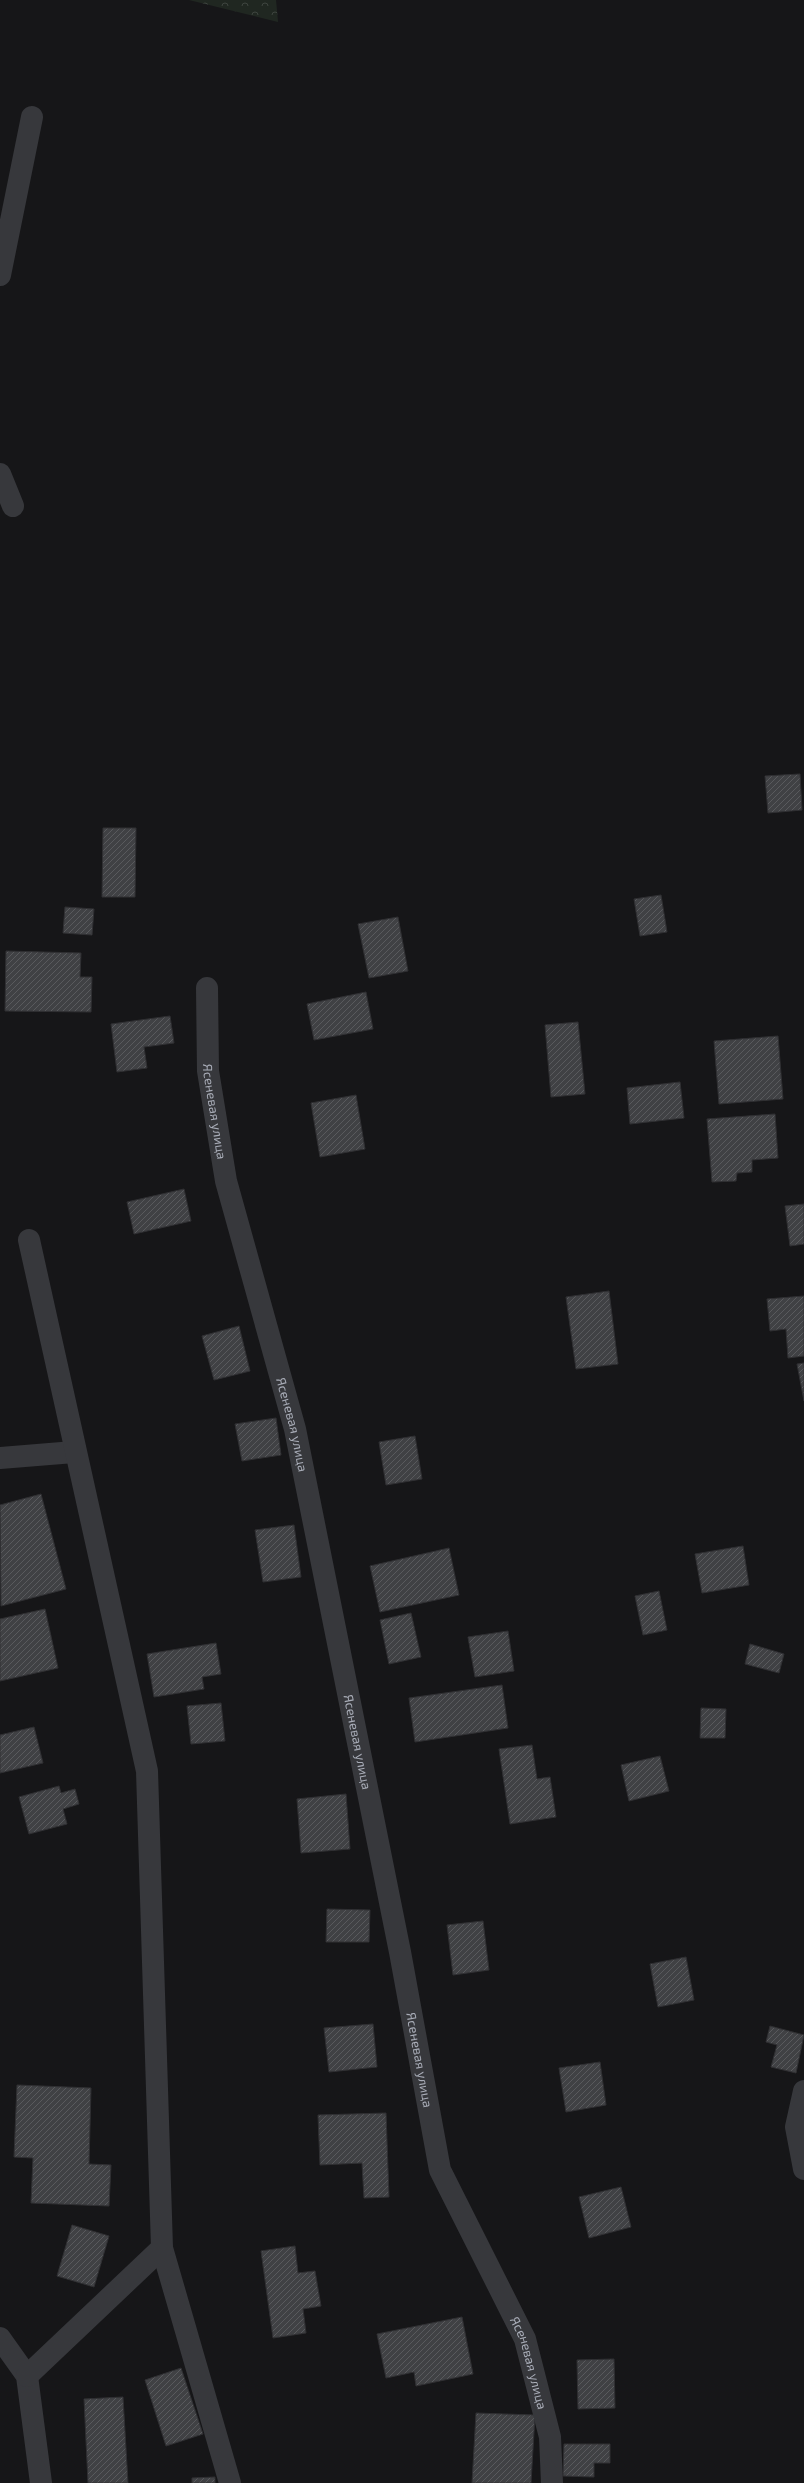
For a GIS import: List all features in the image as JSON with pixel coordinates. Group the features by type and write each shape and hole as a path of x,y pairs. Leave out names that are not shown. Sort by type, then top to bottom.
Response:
{"street":[{"path":"0,275 32,118"},
{"path":"0,474 13,506"},
{"name":"Ясеневая улица","path":"207,988 208,1071 226,1181 295,1429 400,1952 440,2170 525,2339 550,2437 552,2483"},
{"path":"29,1240 74,1452 147,1771 162,2248 230,2483"},
{"path":"0,1458 74,1452"},
{"path":"804,2091 796,2127 804,2169"},
{"path":"27,2376 162,2248"},
{"path":"0,2338 27,2376 41,2483"}],"green space":[{"path":"189,0 276,0 278,22"}],"building":[{"path":"800,774 802,810 768,813 765,776"},
{"path":"103,828 136,828 135,897 102,897"},
{"path":"661,895 667,932 640,936 634,899"},
{"path":"65,907 94,909 92,935 63,933"},
{"path":"398,917 408,971 369,978 358,924"},
{"path":"6,951 81,953 80,977 92,977 91,1012 5,1011"},
{"path":"366,992 373,1029 314,1040 307,1004"},
{"path":"170,1016 174,1043 144,1047 147,1068 117,1072 111,1024"},
{"path":"578,1022 585,1094 551,1097 545,1025"},
{"path":"778,1036 783,1099 719,1104 714,1041"},
{"path":"680,1082 684,1118 630,1124 627,1088"},
{"path":"356,1095 365,1149 320,1157 311,1103"},
{"path":"775,1114 778,1158 752,1160 752,1172 737,1173 736,1181 712,1182 707,1119"},
{"path":"184,1189 191,1221 134,1234 127,1202"},
{"path":"804,1204 804,1244 790,1246 785,1206"},
{"path":"609,1291 618,1364 576,1369 566,1297"},
{"path":"804,1296 804,1356 788,1358 786,1329 770,1331 767,1299"},
{"path":"239,1326 250,1371 214,1380 202,1336"},
{"path":"804,1363 804,1401 797,1364"},
{"path":"276,1418 281,1455 242,1461 235,1424"},
{"path":"415,1436 422,1479 386,1485 379,1442"},
{"path":"41,1494 66,1589 1,1606 0,1505"},
{"path":"294,1525 301,1577 263,1582 255,1530"},
{"path":"743,1546 749,1585 702,1593 695,1554"},
{"path":"449,1548 459,1595 380,1612 370,1566"},
{"path":"659,1591 667,1630 643,1635 635,1596"},
{"path":"45,1609 58,1668 0,1681 0,1619"},
{"path":"411,1613 421,1657 389,1664 380,1620"},
{"path":"508,1631 514,1671 475,1677 468,1637"},
{"path":"216,1643 221,1674 202,1677 204,1689 154,1697 147,1654"},
{"path":"750,1644 784,1654 779,1673 745,1664"},
{"path":"502,1685 508,1728 415,1742 409,1698"},
{"path":"221,1703 225,1741 191,1744 187,1706"},
{"path":"701,1708 726,1709 725,1738 700,1738"},
{"path":"34,1727 43,1763 0,1773 0,1735"},
{"path":"532,1745 537,1779 550,1777 556,1817 510,1824 499,1749"},
{"path":"660,1756 669,1791 629,1801 621,1765"},
{"path":"59,1786 61,1793 75,1789 79,1804 63,1809 67,1824 29,1834 19,1797"},
{"path":"346,1794 350,1849 301,1853 297,1799"},
{"path":"327,1909 370,1910 369,1942 326,1942"},
{"path":"483,1921 489,1970 453,1975 447,1925"},
{"path":"686,1957 694,2000 658,2007 650,1964"},
{"path":"373,2024 377,2067 329,2072 324,2028"},
{"path":"770,2026 804,2035 796,2073 771,2067 777,2045 766,2042"},
{"path":"600,2062 606,2105 566,2112 559,2068"},
{"path":"17,2085 91,2088 89,2164 111,2165 109,2206 31,2203 33,2158 14,2157"},
{"path":"386,2113 389,2197 364,2198 362,2163 320,2165 318,2115"},
{"path":"621,2187 631,2227 589,2238 579,2197"},
{"path":"72,2225 109,2236 94,2287 57,2276"},
{"path":"295,2246 298,2273 315,2271 321,2306 303,2309 306,2333 273,2338 261,2251"},
{"path":"462,2317 473,2374 416,2386 414,2372 386,2378 377,2334"},
{"path":"614,2359 615,2408 578,2409 577,2360"},
{"path":"181,2368 203,2434 166,2446 145,2380"},
{"path":"123,2397 128,2483 88,2483 84,2399"},
{"path":"476,2413 535,2415 531,2483 472,2483"},
{"path":"564,2444 610,2444 610,2463 594,2463 594,2477 563,2476"},
{"path":"215,2477 215,2483 192,2483 192,2478"}]}
